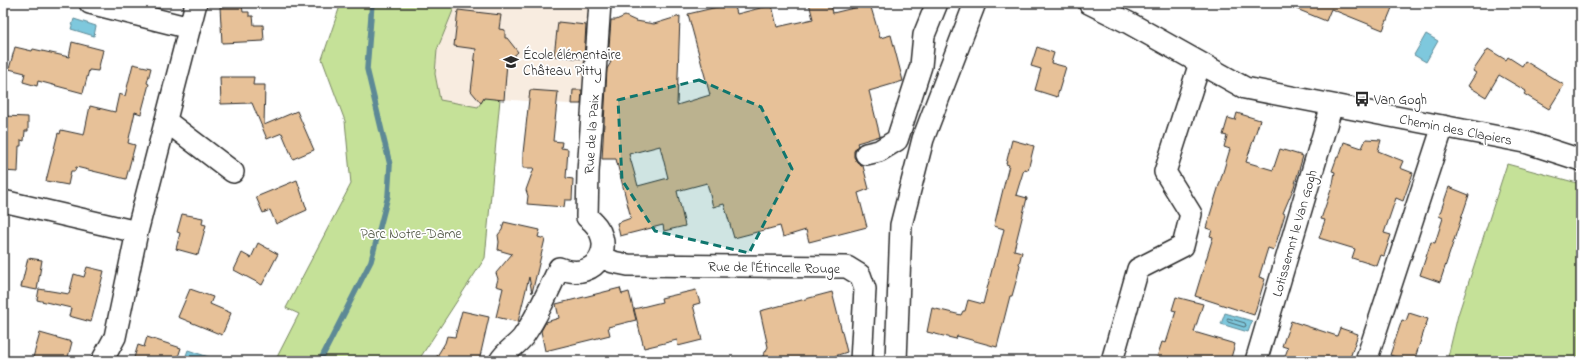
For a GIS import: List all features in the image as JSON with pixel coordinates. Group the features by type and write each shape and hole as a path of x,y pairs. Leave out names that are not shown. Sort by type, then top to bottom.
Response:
{"street":[{"path":"90,3 190,28"},
{"path":"102,361 115,337 137,232 196,3"},
{"name":"Rue de la Paix","path":"600,3 588,172 587,217 595,222 602,234 603,248 600,257"},
{"path":"866,154 879,151 897,140 921,66 924,35 937,3"},
{"path":"896,361 901,225 923,139 974,3"},
{"path":"960,43 982,3"},
{"name":"Chemin des Clapiers","path":"1089,3 1129,23 1245,88 1525,142 1581,160"},
{"path":"1112,361 1138,269 1183,246 1190,214 1166,172 1200,63"},
{"name":"Lotissemnt le Van Gogh","path":"1256,361 1332,105"},
{"path":"166,121 233,172"},
{"path":"1366,361 1443,126"},
{"path":"3,201 137,232"},
{"path":"500,361 504,354 522,338 541,307 559,268 568,272 577,273 594,265 600,257"},
{"name":"Rue de l'Étincelle Rouge","path":"600,257 613,262 628,265 846,267 860,275 865,289 861,361"}],"highlighted area":[{"path":"699,80 761,107 792,169 749,253 655,231 622,180 618,100"}],"shaded area":[{"name":"École élémentaire Château Pitty","path":"456,3 592,3 583,105 500,99 478,107 440,101 435,74 437,50"}],"green space":[{"name":"Parc Notre-Dame","path":"341,3 456,3 437,50 435,74 440,100 478,107 485,97 500,99 485,258 418,361 275,361 299,314 286,308 351,184 345,121 322,59"},
{"path":"1507,164 1581,184 1581,361 1447,361 1458,315"}],"water":[{"path":"74,19 96,26 94,36 71,29"},
{"path":"1426,34 1438,41 1426,62 1414,55"},
{"path":"1225,313 1252,321 1248,332 1221,324"},
{"path":"188,350 220,361 184,361"}],"building":[{"path":"734,3 737,14 772,5 777,27 813,19 809,3 831,3 833,13 870,4 880,38 891,35 903,81 869,91 880,136 857,143 858,145 854,151 854,157 857,162 863,166 869,189 858,193 867,227 809,242 806,230 783,237 780,226 734,238 724,204 713,207 707,183 677,191 685,226 664,231 663,225 620,236 617,223 631,218 616,159 602,159 607,69 611,62 608,61 611,20 616,20 625,16 636,21 654,24 680,16 677,105 710,95 688,14","holes":["660,146 668,178 638,186 629,154"]},
{"path":"1282,3 1394,3 1383,30 1331,9 1326,21"},
{"path":"242,5 243,12 249,12 249,16 253,16 254,25 263,25 264,41 222,43 220,7"},
{"path":"458,10 501,15 499,29 505,30 505,38 507,38 518,52 507,62 504,100 484,98 481,103 471,91 476,49 454,46"},
{"path":"558,22 586,25 584,59 554,56"},
{"path":"72,42 103,50 98,71 89,70 83,93 38,81 37,86 23,82 25,73 9,69 15,47 32,51 33,49 69,57"},
{"path":"1037,47 1054,53 1051,63 1066,67 1057,97 1035,90 1041,69 1031,66"},
{"path":"1488,49 1506,60 1508,57 1522,66 1525,61 1564,85 1549,109 1524,94 1526,91 1499,75 1486,97 1468,86 1476,73 1473,71"},
{"path":"133,64 151,68 147,83 149,84 141,114 135,112 128,143 135,145 126,179 76,167 75,171 71,171 68,185 46,181 58,133 60,134 61,130 84,135 90,106 115,112 119,94 125,96"},
{"path":"220,77 254,77 253,85 265,85 264,125 297,111 314,150 293,159 282,133 267,139 252,103 221,104"},
{"path":"530,90 558,92 553,141 562,142 561,148 568,149 566,178 573,179 572,200 565,200 564,207 527,204 528,196 526,190 534,168 523,168 523,153"},
{"path":"573,90 582,90 581,104 572,104"},
{"path":"1237,113 1260,120 1246,162 1273,170 1280,149 1303,156 1294,187 1283,213 1285,214 1274,250 1268,248 1259,277 1265,279 1254,315 1195,296 1213,237 1210,236 1212,230 1206,228 1230,149 1224,147 1227,136 1223,135 1228,118 1235,120"},
{"path":"3,116 28,117 28,131 25,131 24,141 21,140 21,146 19,146 18,172 3,171"},
{"path":"1366,139 1381,140 1378,151 1403,161 1400,168 1413,173 1403,201 1396,198 1384,233 1391,235 1384,256 1381,255 1377,266 1352,258 1355,249 1319,238 1325,220 1321,219 1333,184 1335,172 1332,171 1344,142 1362,148"},
{"path":"1012,140 1034,146 1028,170 1024,169 1016,195 1027,198 1014,250 1022,252 1017,278 1012,296 1010,296 997,347 957,336 956,339 927,332 932,308 961,315 963,311 965,311 968,300 983,304 1004,229 994,226 1009,165 1006,164"},
{"path":"297,180 307,210 276,224 270,210 263,213 256,197"},
{"path":"1449,187 1469,195 1440,282 1420,275 1431,242 1435,243 1443,218 1439,216"},
{"path":"182,214 203,218 202,224 206,225 198,255 176,249 180,233 177,232"},
{"path":"504,222 540,230 538,237 545,239 532,293 529,277 518,322 496,317 503,288 496,286 498,279 496,273 512,254 498,250 498,235 502,230"},
{"path":"258,243 278,254 262,285 234,270 242,253 251,258"},
{"path":"28,258 42,260 37,290 21,287"},
{"path":"87,267 104,271 91,322 69,316 71,308 37,300 39,289 69,294 74,274 84,277"},
{"path":"620,288 622,294 629,292 636,320 608,327 610,335 545,351 541,331 546,322 559,318 556,304"},
{"path":"190,289 213,297 210,304 231,313 222,335 178,317"},
{"path":"696,290 700,303 693,305 702,340 678,346 677,340 644,348 634,309 662,302 661,298"},
{"path":"832,292 847,352 835,356 837,361 760,361 768,347 760,311"},
{"path":"1176,297 1203,304 1194,332 1235,344 1230,361 1168,361 1157,357 1162,342 1166,343 1176,311 1172,310"},
{"path":"462,311 489,317 479,361 434,361 445,343 447,336 455,337"},
{"path":"1409,313 1428,319 1414,361 1407,361 1390,355 1402,320 1406,321"},
{"path":"1291,321 1337,336 1340,328 1358,334 1349,361 1300,361 1285,356 1288,348 1282,346"},
{"path":"40,333 72,342 67,361 32,361"},
{"path":"147,337 181,348 178,357 180,357 179,361 133,361 138,345 144,347"}],"waterway":[{"path":"320,361 371,261 388,196 390,165 367,69 372,3"}],"place":[{"name":"École élémentaire Château Pitty","path":"511,62"},
{"name":"Van Gogh","path":"1362,99"}]}
